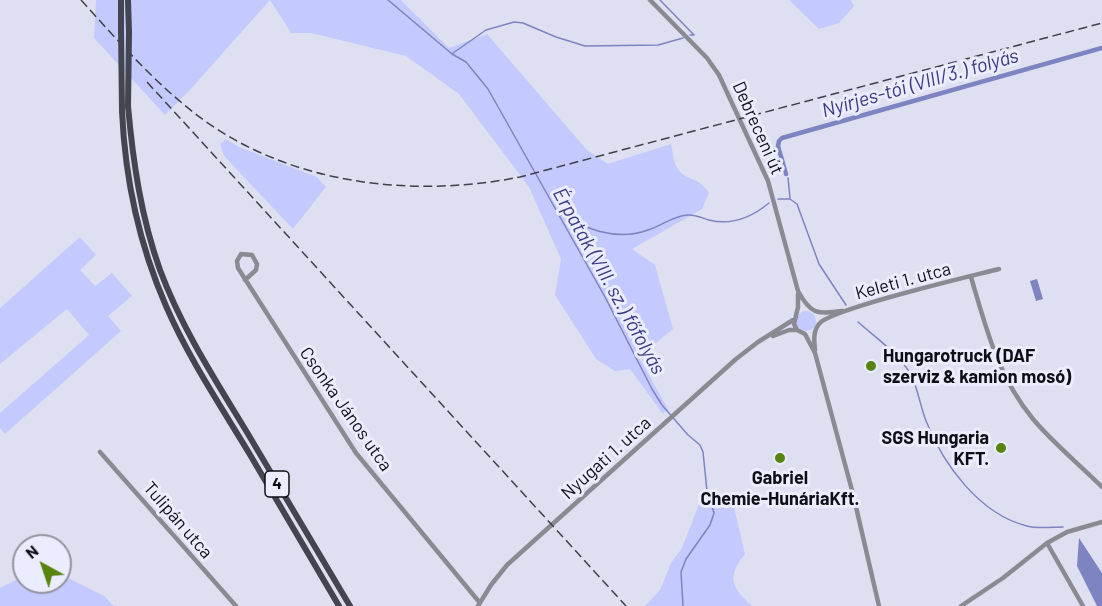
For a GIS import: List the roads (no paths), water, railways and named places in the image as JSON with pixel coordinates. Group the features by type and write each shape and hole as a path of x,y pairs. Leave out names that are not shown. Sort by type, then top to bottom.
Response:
{"main road":[{"name":"4","path":"121,0 123,144 130,190 153,273 165,305 197,367 339,606"},
{"name":"4","path":"128,0 128,106 131,143 141,205 160,270 204,361 350,606"}],"street":[{"name":"Debreceni út","path":"653,1 707,58 719,75 768,181 798,291"},
{"name":"Csonka János utca","path":"245,280 256,270 257,264 252,255 241,254 237,261 238,268 245,280 356,453 479,604"},
{"name":"Keleti 1. utca","path":"843,312 999,269"},
{"path":"971,277 987,336 1015,393 1032,418 1053,441 1102,487"},
{"path":"798,291 808,308 816,312 843,312"},
{"path":"798,291 797,312 793,320 797,330 805,334 815,353 853,494 879,606"},
{"path":"797,312 808,308"},
{"path":"816,312 819,323"},
{"path":"815,353 815,330 819,323 843,312"},
{"name":"Nyugati 1. utca","path":"479,604 507,565 736,358 793,320"},
{"name":"Nyugati 1. utca","path":"762,340 789,330 797,330"},
{"path":"805,334 815,330"},
{"name":"Tulipán utca","path":"100,452 236,606"},
{"path":"961,606 1003,578 1047,543 1067,532 1102,522"},
{"path":"1047,543 1083,606"}],"waterway":[{"name":"Érpatak (VIII. sz.) főfolyás","path":"388,0 452,54 466,62 488,89 605,297 652,389 662,405 688,435 700,445 703,452 707,491 714,513 710,525 686,559 681,572 683,606"},
{"path":"660,0 694,35 690,35"},
{"path":"453,53 486,30 514,22 523,23 585,46 658,45 683,38"},
{"name":"Nyírjes-tói (VIII/3.) folyás","path":"786,174 778,146 782,138 1102,48"},
{"name":"Nyírjes-tói (VIII/3.) folyás","path":"788,178 790,198"},
{"path":"778,199 790,199 797,204 819,264 846,305"},
{"path":"556,212 600,232 624,234 648,230 687,215 717,222 734,221 749,216 769,203"},
{"path":"858,322 891,350 908,370 926,421 942,454 978,499 993,511 1027,526 1063,527"}],"railway":[{"path":"81,0 171,94 205,121 240,143 277,160 356,181 439,186 520,177 1102,23"},
{"path":"147,82 626,606"}],"place":[{"name":"Hungarotruck (DAF szerviz & kamion mosó)","path":"871,366"},
{"name":"SGS Hungaria KFT.","path":"1001,448"},
{"name":"Gabriel Chemie-HunáriaKft.","path":"780,458"}]}
